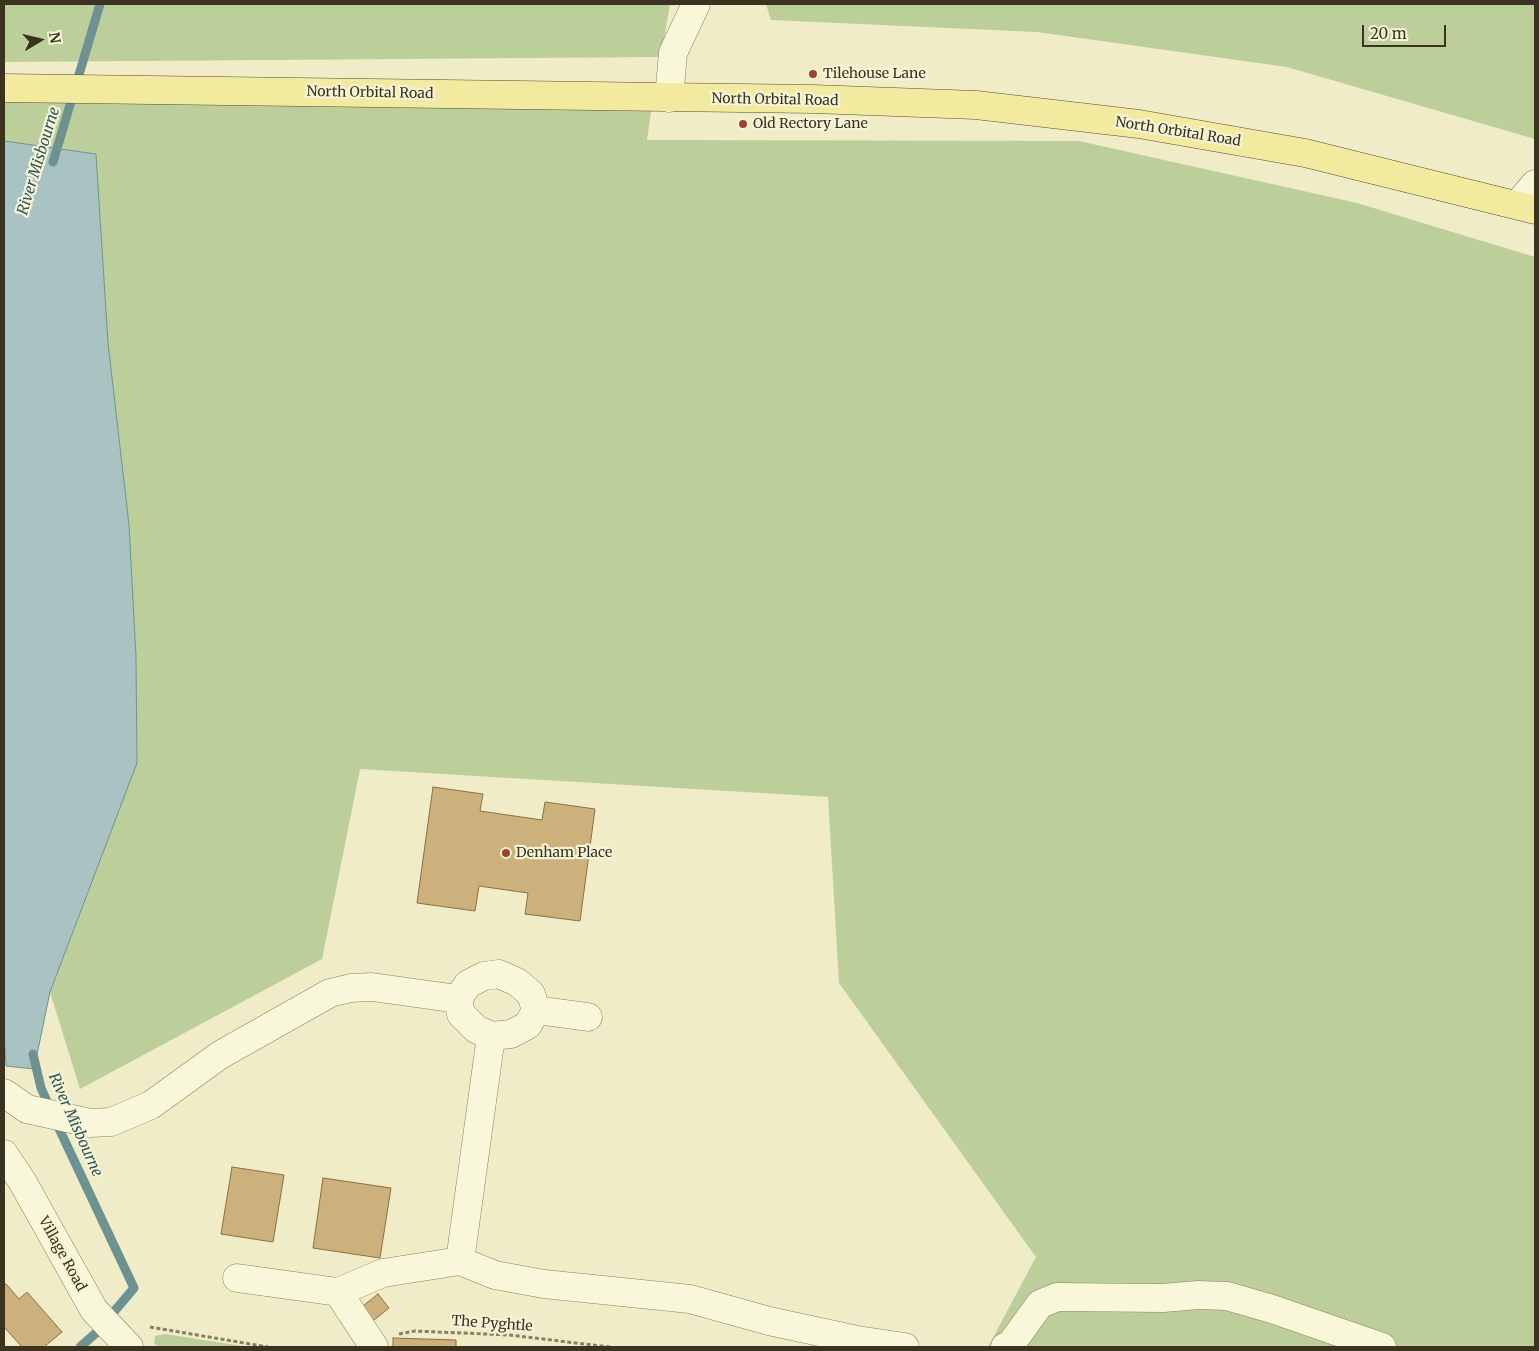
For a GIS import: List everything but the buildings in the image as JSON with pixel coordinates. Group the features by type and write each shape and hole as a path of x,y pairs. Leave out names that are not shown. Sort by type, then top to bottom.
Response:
{"main road":[{"name":"North Orbital Road","path":"17,89 813,99 976,105 1139,124 1305,153 1526,207"}],"street":[{"path":"670,98 673,54 696,4"},
{"path":"1526,207 1535,184"},
{"path":"499,974 518,982 531,994 536,1010 528,1024 511,1034 491,1036 476,1029 461,1014 458,999 468,984 484,976 499,974"},
{"path":"4,1093 27,1109 90,1123 111,1122 151,1105 220,1055 330,993 351,988 372,987 458,999"},
{"path":"536,1010 588,1017"},
{"path":"460,1260 491,1036"},
{"name":"Village Road","path":"4,1154 22,1181 94,1310 128,1336"},
{"path":"237,1278 338,1292 383,1273 460,1260 495,1275 544,1284 690,1300 769,1321 857,1340 906,1347"},
{"path":"338,1292 374,1346"},
{"path":"1004,1347 1011,1344 1040,1304 1057,1296 1163,1298 1198,1295 1227,1296 1245,1301 1382,1347"}],"path":[{"name":"The Pyghtle","path":"374,1346 415,1331 509,1336 610,1347"},
{"path":"128,1336 268,1347"}],"green space":[{"path":"4,4 670,4 661,57 4,62"},
{"path":"766,4 1535,4 1535,139 1287,67 1037,32 771,20"},
{"path":"4,96 653,98 647,140 1079,141 1357,203 1535,257 1535,1347 988,1347 1036,1257 839,983 828,797 360,769 322,959 80,1089 50,992 137,763 136,657 129,525 108,343 96,154 4,141"},
{"path":"165,1334 249,1347 159,1347 154,1343 155,1336"}],"water":[{"path":"4,141 96,154 108,343 129,525 136,657 137,763 50,992 34,1069 6,1066 4,1034"}],"waterway":[{"name":"River Misbourne","path":"53,162 100,4"},
{"name":"River Misbourne","path":"33,1054 41,1088 50,1108"},
{"name":"River Misbourne","path":"55,1120 134,1288 96,1333 80,1347"}],"place":[{"name":"Tilehouse Lane","path":"813,74"},
{"name":"Old Rectory Lane","path":"743,124"},
{"name":"Denham Place","path":"506,853"}]}
